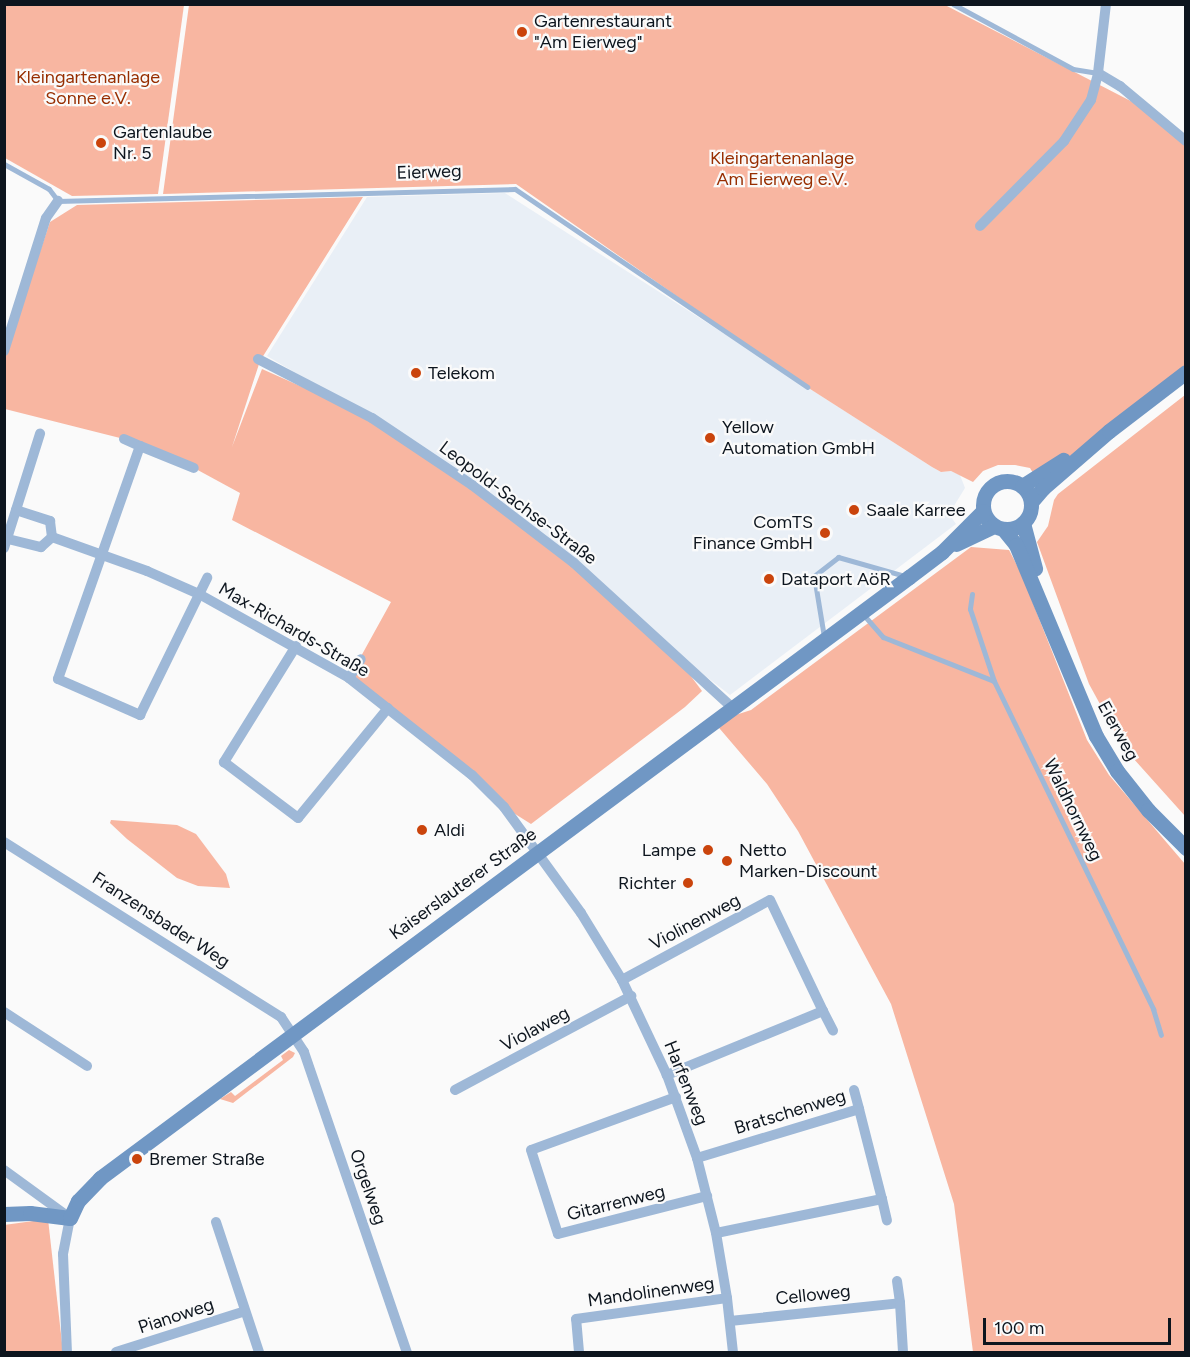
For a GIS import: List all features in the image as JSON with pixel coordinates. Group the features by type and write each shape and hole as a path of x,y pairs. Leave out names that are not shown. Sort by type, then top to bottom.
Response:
{"street":[{"path":"980,226 1064,141 1091,100 1098,74 1106,4"},
{"path":"1098,74 1120,86 1185,141"},
{"path":"4,351 46,218 58,201"},
{"name":"Leopold-Sachse-Straße","path":"258,359 372,418 472,485 574,563 733,708"},
{"path":"1031,502 1022,486 1006,481 991,486 983,499 983,511 999,528 1023,523 1028,517 1031,502 1043,488 1109,431 1185,372"},
{"path":"1022,486 1109,431"},
{"path":"16,510 50,521 52,537 41,547 6,544 16,510 40,434"},
{"path":"124,439 194,468"},
{"path":"140,446 58,679 140,715 207,578"},
{"name":"Kaiserslauterer Straße","path":"70,1218 78,1201 100,1178 862,613 942,552 983,511"},
{"name":"Eierweg","path":"1023,523 1047,614"},
{"name":"Kaiserslauterer Straße","path":"942,552 999,528"},
{"name":"Eierweg","path":"999,528 1016,545 1047,614 1082,709 1096,736 1123,779 1185,848"},
{"name":"Max-Richards-Straße","path":"52,537 101,554 199,594 296,646 349,678 472,775 504,807 538,852"},
{"path":"296,646 224,762 298,818 388,708"},
{"path":"349,678 361,659"},
{"name":"Franzensbader Weg","path":"4,842 281,1017 294,1034"},
{"name":"Harfenweg","path":"538,852 581,913 622,980 676,1097 697,1158 716,1233 728,1298 733,1353"},
{"name":"Violinenweg","path":"622,980 770,900 833,1031"},
{"name":"Violaweg","path":"455,1090 631,996"},
{"path":"667,1075 823,1011"},
{"path":"6,1016 87,1066"},
{"name":"Orgelweg","path":"294,1034 304,1052 407,1353"},
{"name":"Bratschenweg","path":"854,1090 887,1220"},
{"name":"Gitarrenweg","path":"676,1097 531,1150 558,1234 707,1196"},
{"name":"Bratschenweg","path":"697,1158 859,1109"},
{"path":"4,1170 70,1218"},
{"path":"716,1233 882,1198"},
{"path":"4,1214 70,1218"},
{"path":"67,1353 63,1254 70,1218"},
{"path":"216,1222 259,1353"},
{"path":"897,1281 903,1353"},
{"name":"Mandolinenweg","path":"579,1353 576,1319 728,1298"},
{"name":"Celloweg","path":"730,1321 900,1303"},
{"name":"Pianoweg","path":"116,1353 245,1311"}],"lane":[{"path":"953,4 1073,69 1098,74"},
{"path":"4,164 49,189 58,201"},
{"name":"Eierweg","path":"58,201 514,189 807,387"},
{"path":"825,640 814,576 838,557 909,577"},
{"name":"Waldhornweg","path":"972,594 970,609 994,681 1153,1009 1161,1035"},
{"path":"862,613 883,637 908,645 966,672 994,681"}],"shaded area":[{"path":"505,193 932,467 941,472 951,471 960,475 965,488 949,514 956,524 730,695 372,418 267,356 367,197"}],"green space":[{"name":"Kleingartenanlage Sonne e.V.","path":"5,4 184,5 158,194 72,196 5,158"},
{"name":"Kleingartenanlage Am Eierweg e.V.","path":"189,5 945,5 1150,111 1185,142 1185,372 1109,431 1036,478 1030,468 998,465 983,471 973,482 951,471 941,472 932,467 807,387 516,184 163,194"},
{"path":"363,197 260,361 232,447 262,369 372,418 574,563 690,675 702,691 685,707 531,824 504,807 349,678 391,602 232,520 240,493 194,468 124,439 5,409 5,355 50,222 77,205"},
{"path":"1185,395 1185,816 1124,748 1089,684 1037,542 1048,526 1054,500 1058,494"},
{"path":"971,547 1009,550 1021,573 1087,740 1109,775 1185,864 1185,1352 973,1352 954,1204 891,1004 798,831 767,784 714,722 751,710"},
{"path":"111,820 177,825 196,834 226,874 230,888 198,886 177,878 127,839 110,823"},
{"path":"289,1050 295,1053 293,1057 233,1103 220,1099 231,1092 235,1096 283,1060 281,1056"},
{"path":"48,1219 63,1352 5,1352 4,1225"}],"place":[{"name":"Gartenrestaurant \"Am Eierweg\"","path":"522,32"},
{"name":"Gartenlaube Nr. 5","path":"101,143"},
{"name":"Telekom","path":"416,373"},
{"name":"Yellow Automation GmbH","path":"710,438"},
{"name":"Saale Karree","path":"854,510"},
{"name":"ComTS Finance GmbH","path":"825,533"},
{"name":"Dataport AöR","path":"769,579"},
{"name":"Aldi","path":"422,830"},
{"name":"Lampe","path":"708,850"},
{"name":"Netto Marken-Discount","path":"727,861"},
{"name":"Richter","path":"688,883"},
{"name":"Bremer Straße","path":"137,1159"}]}
